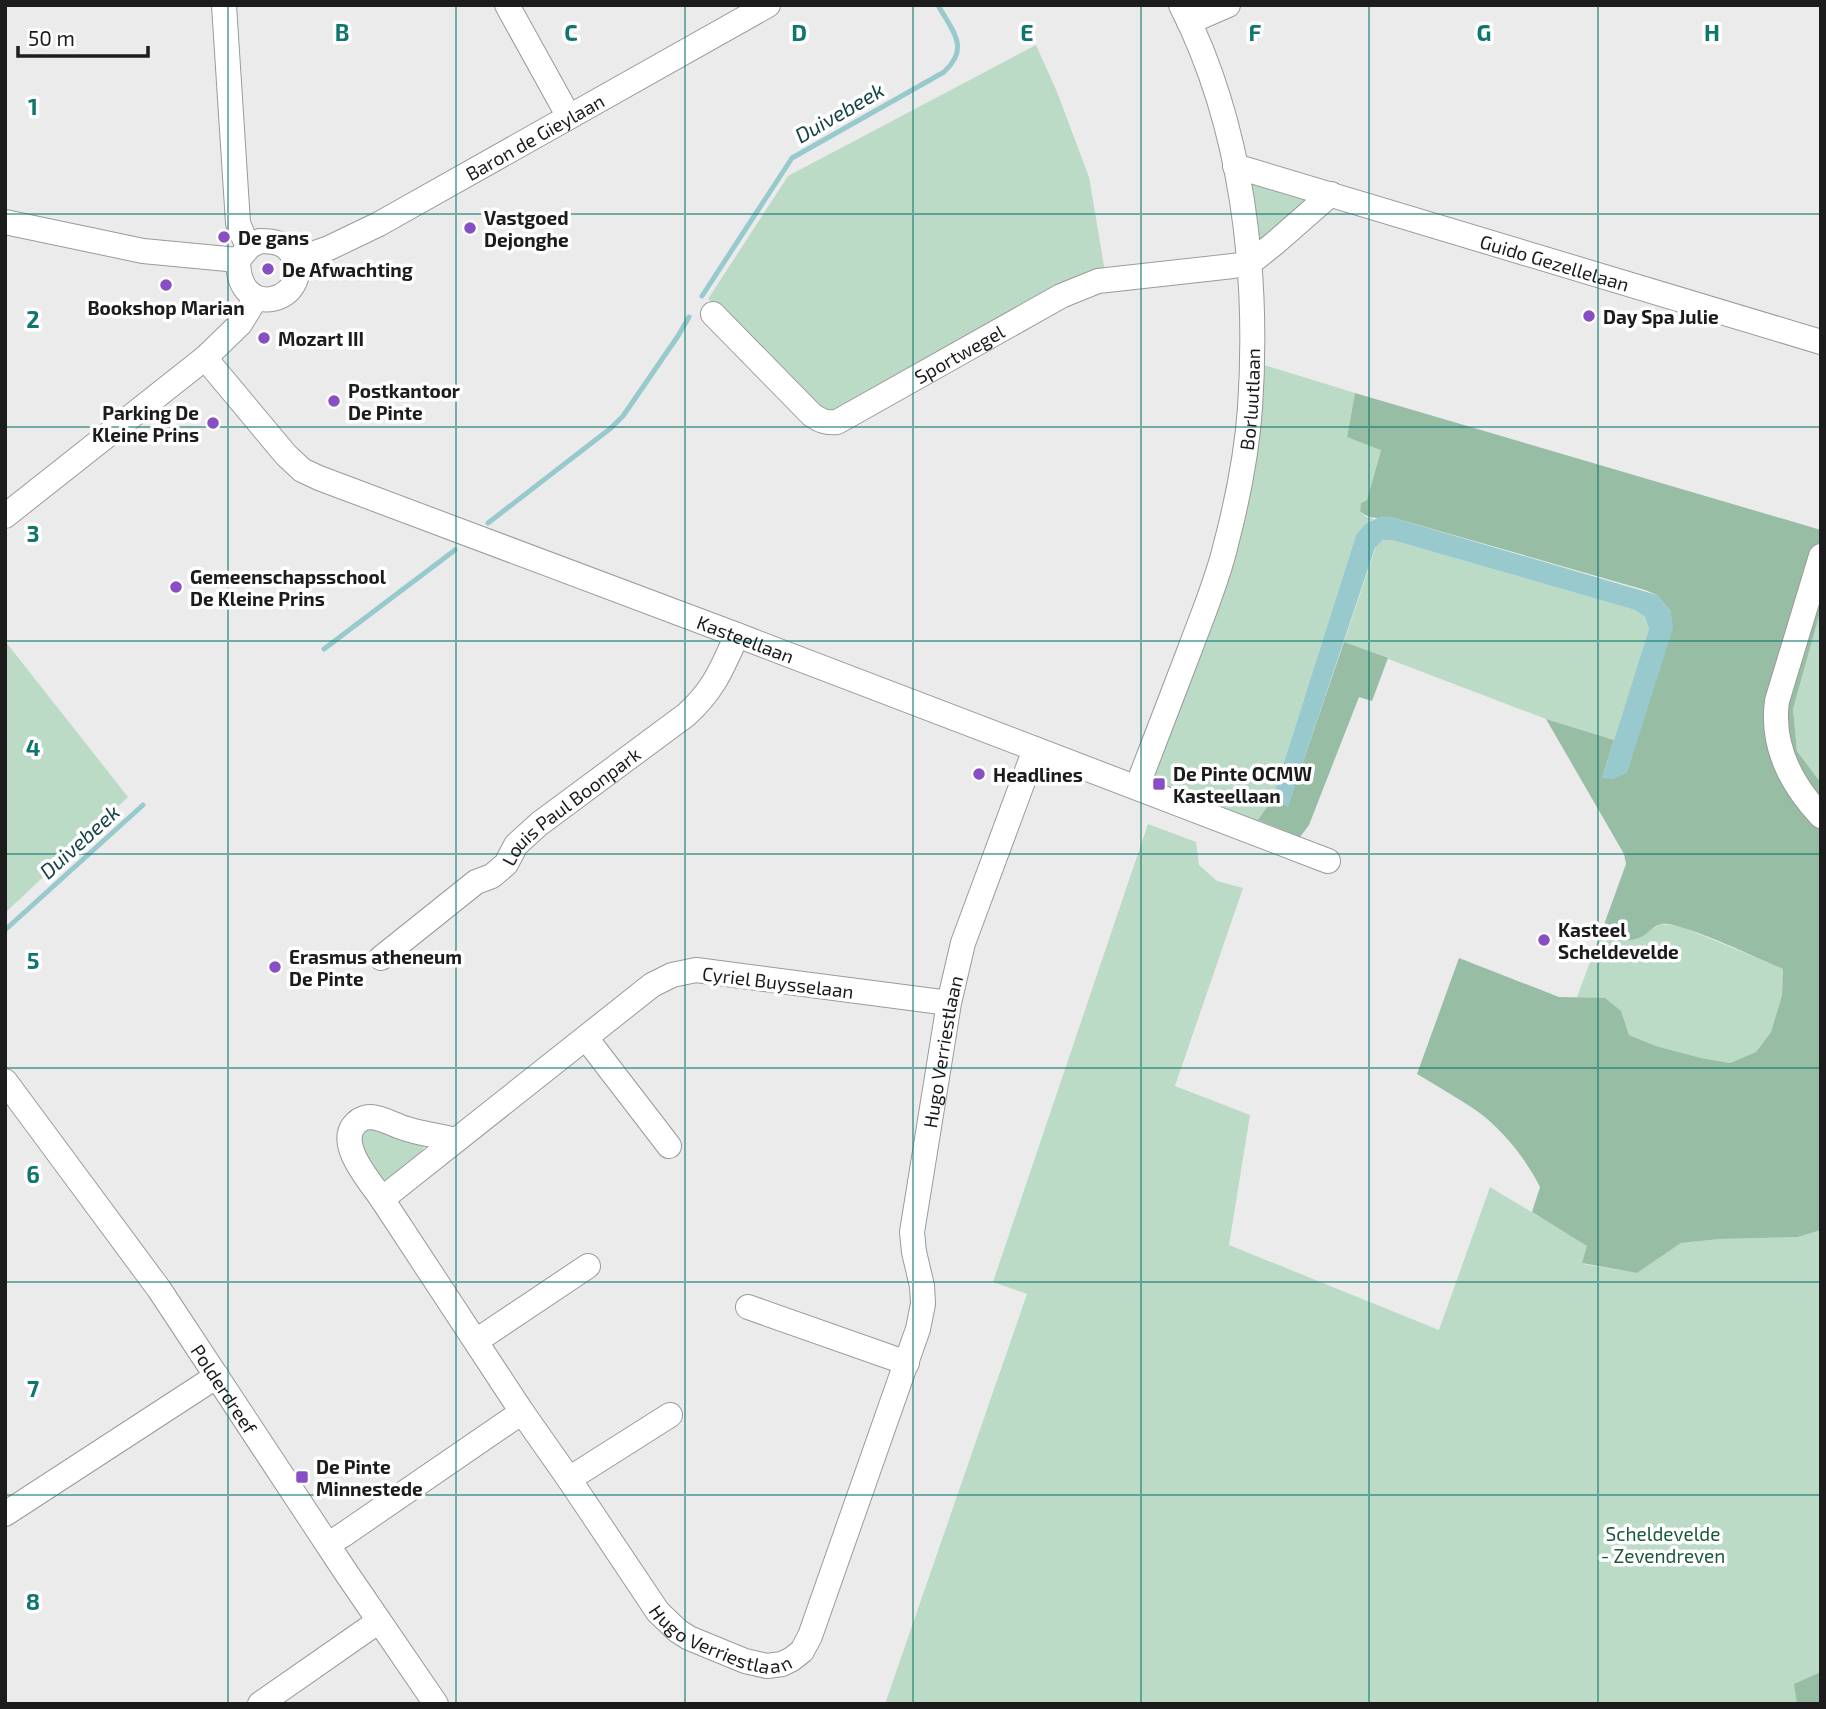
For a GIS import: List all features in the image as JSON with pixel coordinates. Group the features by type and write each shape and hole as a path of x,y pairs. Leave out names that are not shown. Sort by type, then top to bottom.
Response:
{"street":[{"path":"5,222 143,251 244,253 260,242 271,241 281,244 295,260 296,277 288,291 273,299 256,298 247,292 238,273 244,253 244,238 238,223 224,5"},
{"path":"506,5 569,117"},
{"name":"Baron de Gieylaan","path":"295,260 379,225 768,5"},
{"path":"1185,13 1227,5"},
{"name":"Borluutlaan","path":"1137,787 1208,603 1229,533 1250,411 1254,342 1250,263 1244,214 1220,101 1185,13"},
{"name":"Guido Gezellelaan","path":"1235,166 1821,342"},
{"path":"1250,263 1331,194"},
{"name":"Sportwegel","path":"713,314 812,415 828,423 848,417 1081,287 1098,281 1250,263"},
{"path":"5,516 205,358 240,324 256,298"},
{"name":"Kasteellaan","path":"205,358 286,455 302,470 1328,862"},
{"path":"1821,556 1777,701 1775,719 1776,734 1787,768 1821,816"},
{"name":"Louis Paul Boonpark","path":"381,958 476,882 492,876 506,864 516,845 539,824 686,715 706,696 737,635"},
{"name":"Hugo Verriestlaan","path":"522,1412 658,1612 677,1631 689,1639 745,1661 767,1666 782,1664 802,1651 810,1636 918,1329 923,1304 912,1232 949,1003 963,943 1035,749"},
{"name":"Cyriel Buysselaan","path":"382,1199 652,985 672,975 696,970 949,1003"},
{"path":"586,1038 669,1146"},
{"name":"Polderdreef","path":"5,1081 159,1289 436,1704"},
{"path":"328,1544 522,1412 359,1166 350,1147 349,1136 353,1125 361,1119 372,1117 406,1129 456,1140"},
{"path":"476,1341 588,1266"},
{"path":"748,1307 907,1363"},
{"path":"5,1514 217,1376"},
{"path":"569,1479 670,1415"},
{"path":"260,1704 379,1621"}],"green space":[{"path":"1036,45 1089,177 1105,272 828,417 708,299 788,176"},
{"path":"1253,179 1310,195 1312,204 1263,241 1255,239 1249,189"},
{"path":"1261,364 1355,393 1347,437 1381,449 1367,500 1361,503 1360,511 1366,517 1374,519 1365,524 1356,535 1272,800 1256,826 1159,789 1151,773 1221,587"},
{"path":"1355,393 1821,530 1821,609 1793,709 1797,751 1821,783 1821,1230 1798,1237 1681,1243 1637,1273 1582,1263 1587,1246 1532,1212 1540,1187 1505,1136 1477,1111 1417,1074 1459,958 1559,997 1605,998 1621,1011 1629,1035 1656,1046 1730,1063 1756,1052 1771,1032 1782,995 1783,969 1685,928 1671,925 1661,924 1634,939 1606,938 1602,930 1626,864 1624,854 1546,719 1614,740 1602,778 1671,612 1657,595 1645,590 1394,518 1372,518 1364,514 1360,511 1361,503 1367,500 1381,450 1347,437"},
{"path":"1383,540 1392,540 1635,610 1645,617 1649,629 1614,740 1546,719 1344,642 1376,547"},
{"path":"1821,609 1821,783 1797,751 1793,709"},
{"path":"5,641 128,797 5,913"},
{"path":"1344,642 1388,658 1372,701 1359,697 1309,825 1300,837 1258,820 1272,800 1288,806"},
{"name":"Scheldevelde - Zevendreven","path":"1148,824 1196,842 1199,865 1217,881 1243,888 1175,1086 1250,1115 1229,1245 1439,1330 1490,1187 1588,1246 1583,1264 1637,1273 1681,1243 1798,1237 1821,1230 1821,1704 885,1704 1027,1294 993,1282"},
{"path":"1660,924 1680,926 1783,969 1782,995 1771,1032 1756,1052 1730,1063 1656,1046 1629,1035 1621,1012 1577,997 1602,930 1607,938 1651,930"},
{"path":"367,1125 424,1144 423,1152 387,1182 383,1182 357,1149 357,1132"},
{"path":"1821,1672 1821,1704 1797,1704 1794,1684"}],"water":[{"path":"1382,516 1657,595 1671,612 1673,628 1627,773 1613,779 1602,778 1649,629 1645,617 1635,610 1392,540 1383,540 1375,548 1288,807 1272,800 1356,535 1365,524"}],"waterway":[{"name":"Duivebeek","path":"702,296 792,158 944,72 952,63 958,47 953,31 938,5"},
{"name":"Duivebeek","path":"488,523 623,416 689,317"},
{"name":"Duivebeek","path":"324,649 455,550"},
{"name":"Duivebeek","path":"5,930 143,805"}],"place":[{"name":"Vastgoed Dejonghe","path":"470,228"},
{"name":"De gans","path":"224,237"},
{"name":"De Afwachting","path":"268,269"},
{"name":"Bookshop Marian","path":"166,285"},
{"name":"Day Spa Julie","path":"1589,316"},
{"name":"Mozart III","path":"264,338"},
{"name":"Postkantoor De Pinte","path":"334,401"},
{"name":"Parking De Kleine Prins","path":"213,423"},
{"name":"Gemeenschapsschool De Kleine Prins","path":"176,587"},
{"name":"Headlines","path":"979,774"},
{"name":"De Pinte OCMW Kasteellaan","path":"1159,784"},
{"name":"Kasteel Scheldevelde","path":"1544,940"},
{"name":"Erasmus atheneum De Pinte","path":"275,967"},
{"name":"De Pinte Minnestede","path":"302,1477"}]}
